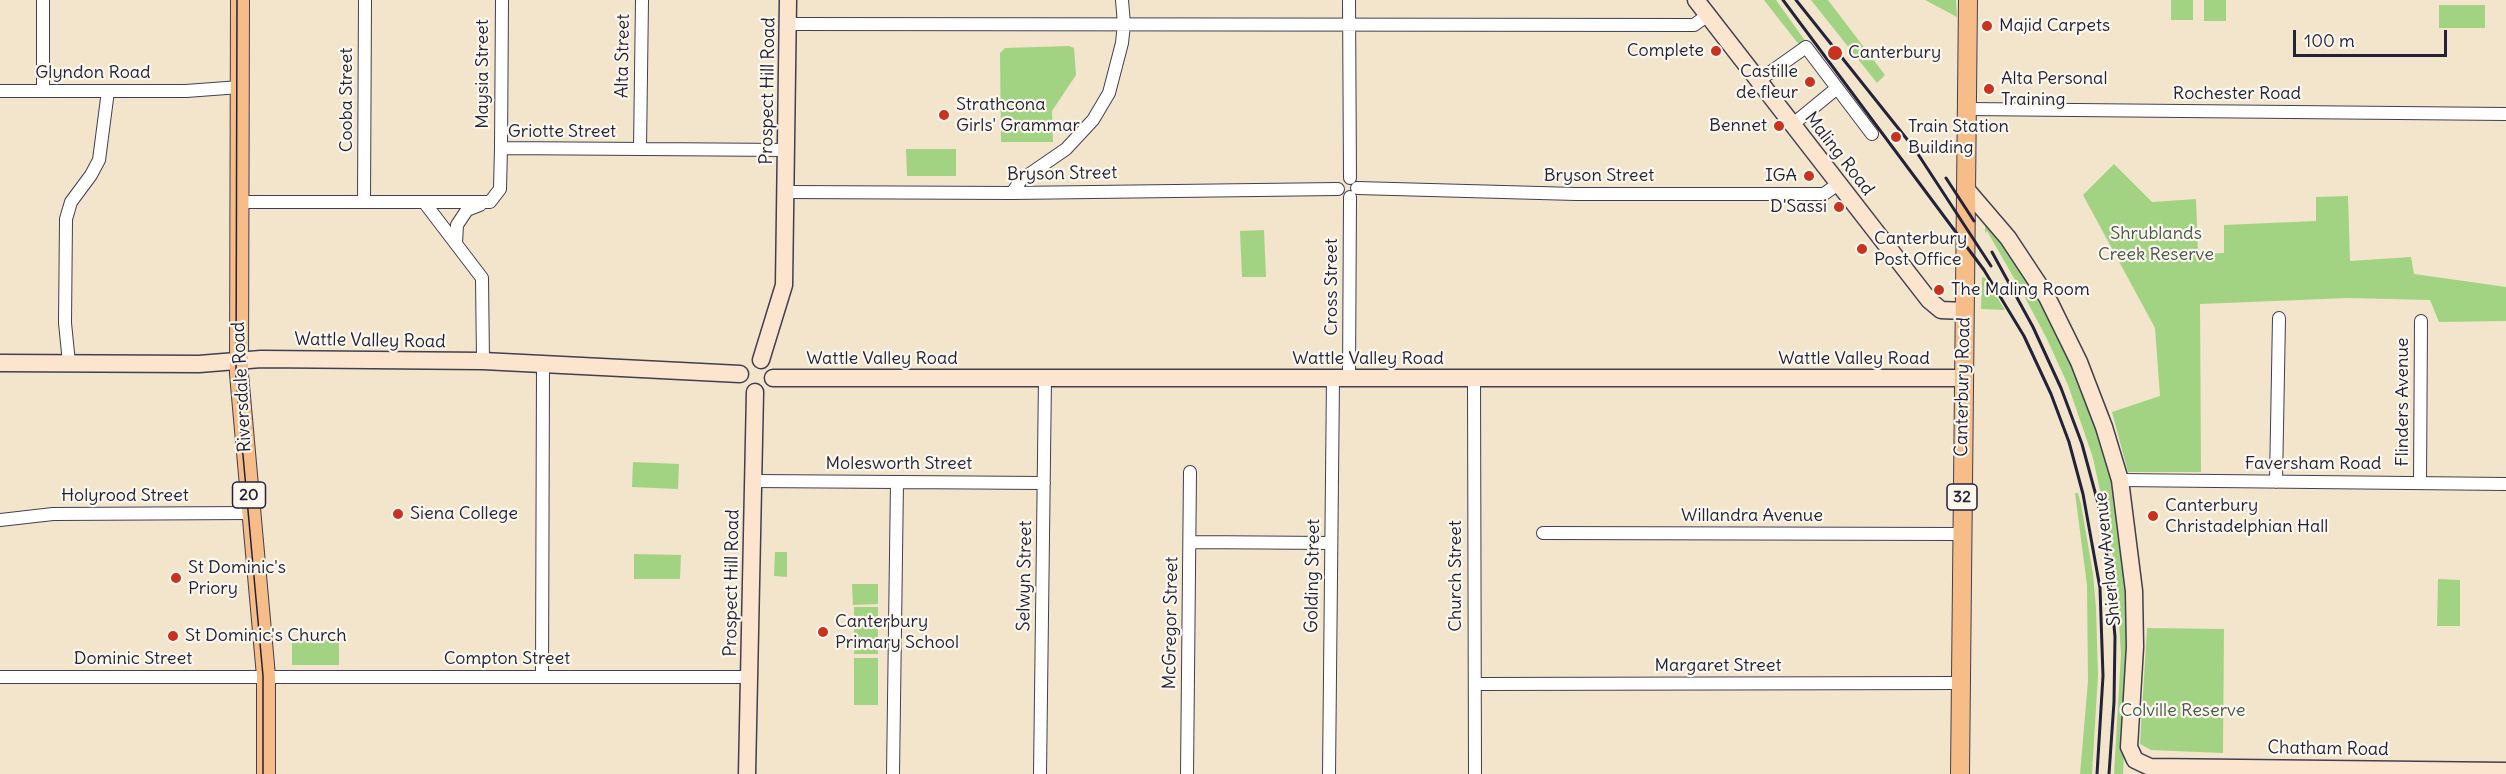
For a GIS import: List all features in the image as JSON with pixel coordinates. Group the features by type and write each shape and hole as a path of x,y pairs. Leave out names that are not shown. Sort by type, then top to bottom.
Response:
{"main road":[{"name":"Riversdale Road","path":"240,0 238,360 266,676 266,774"},
{"name":"Canterbury Road","path":"1959,774 1968,0"}],"street":[{"path":"43,0 43,91"},
{"name":"Cooba Street","path":"364,201 365,0"},
{"name":"Maysia Street","path":"501,0 501,148"},
{"name":"Alta Street","path":"640,149 642,0"},
{"name":"Prospect Hill Road","path":"761,360 784,285 788,0"},
{"path":"1012,193 1021,180 1066,149 1093,120 1109,93 1118,65 1124,24 1122,0"},
{"name":"Cross Street","path":"1341,378 1352,188 1349,0"},
{"name":"Maling Road","path":"1696,0 1929,300 1941,310 1964,311"},
{"path":"788,24 1694,25 1707,15"},
{"path":"1758,81 1806,47 1872,134"},
{"path":"1792,125 1838,88"},
{"name":"Glyndon Road","path":"0,91 240,92"},
{"path":"65,363 68,210 97,166 103,134 104,91"},
{"name":"Rochester Road","path":"1967,109 2506,114"},
{"name":"Griotte Street","path":"490,202 500,189 501,148 787,150"},
{"name":"Bryson Street","path":"786,192 1012,193 1338,189 1343,179 1352,188 1576,194 1824,194 1838,183"},
{"name":"Shierlaw Avenue","path":"1966,189 2008,238 2047,297 2079,362 2104,427 2120,480 2134,591 2135,647 2129,747 2135,760 2150,767"},
{"path":"239,202 490,202"},
{"path":"424,202 482,278 483,362"},
{"path":"456,243 457,225 467,210 490,202"},
{"path":"1965,232 1981,219 1995,223"},
{"path":"2276,482 2279,318"},
{"name":"Flinders Avenue","path":"2420,483 2421,321"},
{"name":"Wattle Valley Road","path":"0,363 199,364 238,360 483,362 740,374"},
{"path":"761,360 770,366 773,378 769,387 755,392 745,386 740,374 747,363 761,360"},
{"path":"542,676 543,365"},
{"name":"Wattle Valley Road","path":"773,378 1963,378"},
{"name":"Selwyn Street","path":"1040,774 1045,378"},
{"name":"Golding Street","path":"1329,774 1331,543 1341,378"},
{"name":"Church Street","path":"1474,379 1475,774"},
{"name":"Prospect Hill Road","path":"747,774 755,392"},
{"name":"McGregor Street","path":"1187,774 1190,472"},
{"name":"Faversham Road","path":"2120,480 2506,484"},
{"name":"Molesworth Street","path":"753,481 1044,483"},
{"path":"893,774 897,482"},
{"name":"Holyrood Street","path":"0,520 53,514 251,513"},
{"name":"Willandra Avenue","path":"1543,533 1962,534"},
{"path":"1190,542 1331,543"},
{"name":"Compton Street","path":"266,676 750,677"},
{"name":"Dominic Street","path":"0,677 266,676"},
{"name":"Margaret Street","path":"1475,684 1960,683"},
{"name":"Chatham Road","path":"2150,767 2184,771 2506,771"}],"green space":[{"path":"1764,0 1776,0 1806,42 1800,46"},
{"path":"1811,0 1828,0 1885,75 1877,83"},
{"path":"1925,0 1956,0 1957,17"},
{"path":"2171,0 2193,0 2193,20 2171,20"},
{"path":"2204,0 2226,0 2226,21 2204,21"},
{"path":"2439,5 2485,5 2485,28 2439,28"},
{"path":"1069,46 1074,48 1076,75 1052,111 1053,142 1001,142 1000,53 1005,48"},
{"path":"906,149 956,149 956,176 907,176"},
{"name":"Shrublands Creek Reserve","path":"2114,164 2152,202 2196,199 2198,254 2224,253 2224,225 2316,221 2316,197 2348,196 2350,261 2411,257 2414,274 2506,287 2506,321 2439,322 2430,300 2348,298 2200,304 2201,472 2128,472 2112,412 2160,396 2155,328 2083,195"},
{"path":"1985,225 1990,226 2010,249 2065,344 2110,460 2127,561 2127,696 2123,774 2114,774 2121,654 2116,577 2093,458 2068,385 2046,337 1987,231 1985,233"},
{"path":"1264,230 1266,277 1242,277 1240,231"},
{"path":"1982,277 1985,278 2005,310 1981,309"},
{"path":"633,462 679,464 678,489 632,487"},
{"path":"2075,493 2078,493 2081,504 2093,574 2096,608 2098,675 2092,774 2080,774 2088,681 2087,585"},
{"path":"775,552 787,552 787,577 774,576"},
{"path":"634,554 681,555 680,579 634,579"},
{"path":"2438,579 2460,580 2460,626 2437,626"},
{"path":"852,584 878,584 878,604 853,605"},
{"path":"854,607 878,607 878,654 854,654"},
{"name":"Colville Reserve","path":"2147,628 2224,629 2223,753 2151,750 2140,744"},
{"path":"339,640 339,665 292,665 292,641"},
{"path":"854,658 878,658 878,705 854,705"}],"tram line":[{"path":"237,0 236,378 263,676 263,774"}],"railway":[{"path":"1783,0 1984,270 2024,336 2051,394 2069,442 2083,494 2100,588 2103,676 2097,774"},
{"path":"1796,0 1914,148 1991,266"},
{"path":"1946,178 1974,221"},
{"path":"1992,252 2033,327 2061,388 2082,444 2098,503 2109,568 2115,637 2114,702 2109,774"}],"place":[{"name":"Majid Carpets","path":"1987,26"},
{"name":"Complete","path":"1716,51"},
{"name":"Canterbury","path":"1835,53"},
{"name":"Castille de fleur","path":"1810,82"},
{"name":"Alta Personal Training","path":"1989,89"},
{"name":"Strathcona Girls' Grammar","path":"944,115"},
{"name":"Bennet","path":"1779,126"},
{"name":"Train Station Building","path":"1896,137"},
{"name":"IGA","path":"1809,176"},
{"name":"D'Sassi","path":"1839,207"},
{"name":"Canterbury Post Office","path":"1862,249"},
{"name":"The Maling Room","path":"1939,290"},
{"name":"Siena College","path":"398,514"},
{"name":"Canterbury Christadelphian Hall","path":"2153,516"},
{"name":"St Dominic's Priory","path":"176,578"},
{"name":"Canterbury Primary School","path":"823,632"},
{"name":"St Dominic's Church","path":"173,636"}]}
